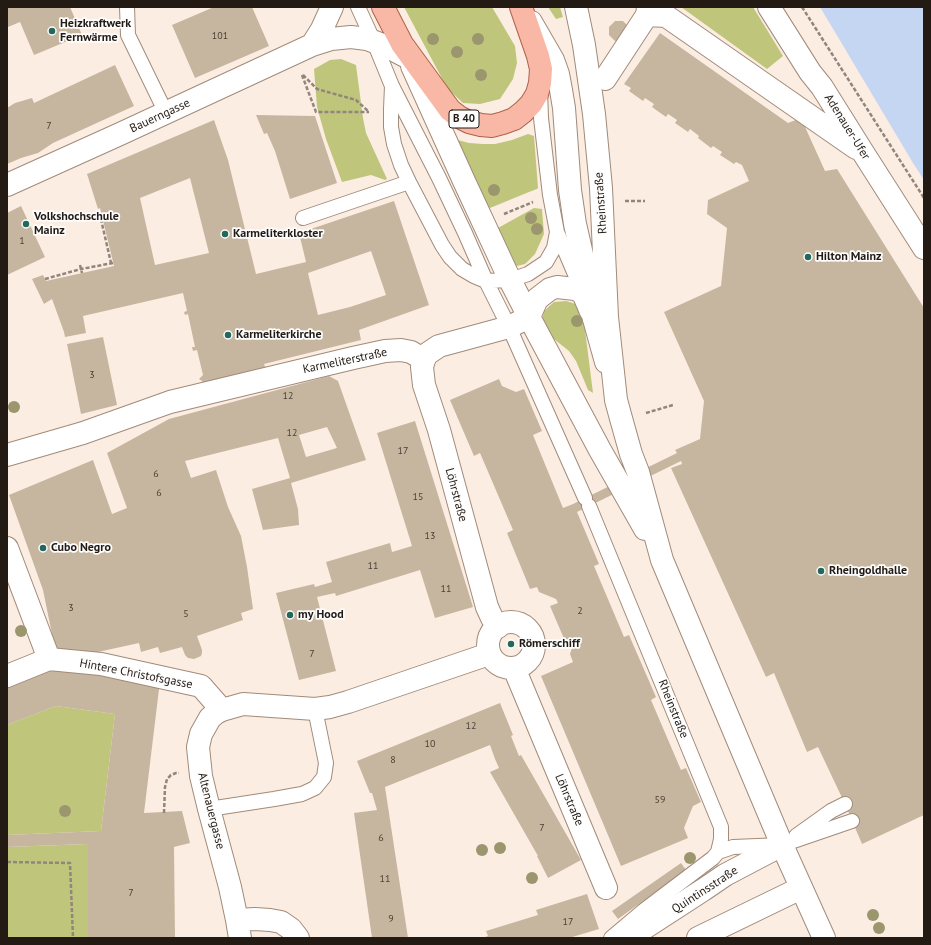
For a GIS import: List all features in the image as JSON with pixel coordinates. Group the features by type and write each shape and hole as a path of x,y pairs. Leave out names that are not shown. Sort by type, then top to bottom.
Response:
{"main road":[{"name":"Rheinstraße","path":"383,7 405,51 450,110 469,122 492,126 514,119 523,112 531,104 537,94 540,83 541,69 538,56 521,8"}],"street":[{"path":"312,45 322,29 332,7"},
{"name":"Rheinstraße","path":"576,7 584,46 594,114 601,188 607,317 616,400"},
{"name":"Adenauer-Ufer","path":"769,7 810,72 822,86 924,248"},
{"path":"521,8 546,46 558,74 562,90 570,190 575,224 583,259 607,317"},
{"path":"605,79 654,13 864,154"},
{"name":"Bauerngasse","path":"7,185 312,45 331,39 351,37 366,39 405,51"},
{"name":"Rheinstraße","path":"405,51 464,181 529,318 600,450 662,560 782,846 824,938"},
{"path":"424,360 427,354 439,346 509,327 529,318 536,299 550,289 566,287 583,293"},
{"name":"Rheinstraße","path":"583,293 594,319 662,560"},
{"name":"Karmeliterstraße","path":"7,455 83,433 170,402 353,358 385,351 401,350 411,352 424,360"},
{"name":"Löhrstraße","path":"424,360 422,367 424,385 439,430 487,607 498,627"},
{"path":"7,548 49,659"},
{"path":"512,622 520,624 531,634 534,641 532,656 528,662 521,666 506,668 499,665 489,654 488,646 492,632 505,624 512,622"},
{"path":"222,710 243,704 315,709 330,707 489,654"},
{"name":"Hintere Christofsgasse","path":"7,676 49,659 101,664 201,686 222,710"},
{"name":"Löhrstraße","path":"514,668 606,888"},
{"name":"Altenauergasse","path":"222,710 210,718 201,734 198,747 201,776 230,887 238,929 270,920 281,922 291,929 298,938"},
{"name":"Quintinsstraße","path":"629,938 725,875 782,846"},
{"path":"698,938 801,888"}],"lane":[{"path":"127,7 128,35 166,113"},
{"name":"Rheinstraße","path":"358,7 392,86 439,178 486,281 509,327 587,502 721,827 721,839 718,852"},
{"name":"Rheinstraße","path":"540,83 541,118 550,195 557,232 583,293"},
{"name":"Rheinstraße","path":"392,86 392,127 394,144 401,165 432,227 450,257 462,269 486,281 510,280 528,274 546,262 554,248 557,232"},
{"path":"303,218 409,182"},
{"path":"209,809 302,794 315,788 324,777 326,763 315,709"},
{"path":"782,846 822,817 845,804"},
{"path":"718,852 733,847 782,846 852,821"},
{"name":"Quintinsstraße","path":"610,938 713,858 718,852"}],"path":[{"path":"802,7 924,198"},
{"path":"301,73 317,89 356,100 368,112 316,112 301,73"},
{"path":"504,214 536,201"},
{"path":"626,201 645,201"},
{"path":"45,279 112,263 100,215 102,215"},
{"path":"80,265 82,271"},
{"path":"646,413 673,405"},
{"path":"164,813 165,787 167,779 170,775 176,773 201,776"},
{"path":"7,862 70,863 73,938"}],"green space":[{"path":"404,7 492,7 515,46 517,63 513,79 500,99 480,104 463,103 447,88"},
{"path":"548,7 560,7 563,17 556,19"},
{"path":"681,7 753,7 783,56 767,69"},
{"path":"341,59 356,65 366,133 387,179 385,180 371,175 342,182 326,139 317,107 314,69 330,60"},
{"path":"528,134 534,136 538,188 490,208 488,207 454,139 469,143 495,144"},
{"path":"534,208 542,209 544,234 535,254 525,264 513,267 498,228"},
{"path":"566,301 576,304 581,308 593,393 588,390 576,361 569,351 545,332 542,321 544,311 554,302"},
{"path":"56,706 115,714 101,831 7,835 7,725"},
{"path":"88,844 88,938 7,938 7,847"}],"water":[{"path":"820,7 924,7 924,180 913,163"}],"building":[{"name":"Heizkraftwerk Fernwärme","path":"7,7 70,7 82,35 34,55 20,22 8,27"},
{"path":"214,7 252,7 269,46 195,78 172,25"},
{"path":"615,21 623,21 629,27 623,41 615,41 609,35 609,27"},
{"path":"660,33 788,123 801,118 825,171 837,169 924,308 924,815 862,844 818,747 807,752 774,673 766,677 671,468 682,464 681,461 577,512 599,564 594,566 624,637 629,635 656,697 651,700 681,770 686,768 701,802 693,806 684,828 688,838 621,866 541,676 573,662 570,654 574,642 572,638 565,641 550,606 558,603 556,599 539,592 537,587 530,589 507,533 513,530 480,453 474,456 450,400 499,379 502,386 516,392 524,389 542,431 533,435 563,508 677,453 675,450 700,439 704,401 664,312 721,286 727,228 707,214 708,200 749,181 742,165 736,162 734,164 720,155 722,152 713,146 711,148 698,138 699,136 690,129 688,132 675,123 677,120 668,114 666,117 652,107 654,104 645,98 643,101 629,91 631,88 624,84"},
{"path":"115,65 134,106 53,143 38,153 7,164 7,108 15,103 32,98 34,103"},
{"path":"256,115 315,116 337,183 290,199 275,151 267,133 264,134"},
{"path":"214,120 228,160 256,274 306,262 299,233 394,201 429,305 359,330 361,340 264,364 266,369 203,384 199,379 203,375 197,350 193,351 192,347 195,347 188,314 185,315 184,312 187,311 183,293 83,316 86,333 65,337 52,299 44,304 32,279 43,275 46,281 114,266 100,208 98,209 87,174","holes":["190,178 209,253 155,265 140,198","371,251 386,295 350,307 318,315 308,273"]},
{"path":"21,206 45,257 7,275 7,213"},
{"path":"103,337 117,405 81,414 67,344"},
{"path":"329,376 338,381 366,460 291,483 298,509 299,525 263,530 252,489 290,478 278,438 185,461 191,478 216,470 228,507 241,536 253,609 241,613 243,620 197,636 202,653 201,656 194,659 188,658 185,655 182,647 160,653 158,647 141,652 139,643 75,657 56,654 43,590 9,495 93,460 112,514 127,508 107,453 169,419","holes":["327,427 337,448 306,457 299,435"]},
{"path":"415,421 473,607 435,618 420,570 336,596 335,593 317,597 336,671 299,680 276,593 314,584 315,587 332,582 326,562 390,543 392,552 412,546 377,433"},
{"path":"51,668 160,681 144,813 182,811 190,843 174,847 175,938 88,938 88,844 7,847 7,835 101,831 115,714 56,706 7,725 7,685"},
{"path":"500,703 513,735 511,736 519,756 521,755 581,860 548,878 538,856 490,772 499,768 490,745 385,787 408,938 372,938 354,813 377,810 372,793 370,793 357,761"},
{"path":"681,863 686,870 618,919 612,911"},
{"path":"587,894 599,929 569,938 483,938 488,936 486,931 538,915 536,910"}],"place":[{"name":"Heizkraftwerk Fernwärme","path":"52,31"},
{"name":"Volkshochschule Mainz","path":"26,224"},
{"name":"Karmeliterkloster","path":"225,234"},
{"name":"Hilton Mainz","path":"808,257"},
{"name":"Karmeliterkirche","path":"228,335"},
{"name":"Cubo Negro","path":"43,548"},
{"name":"Rheingoldhalle","path":"821,571"},
{"name":"my Hood","path":"290,615"},
{"name":"Römerschiff","path":"511,644"}]}
